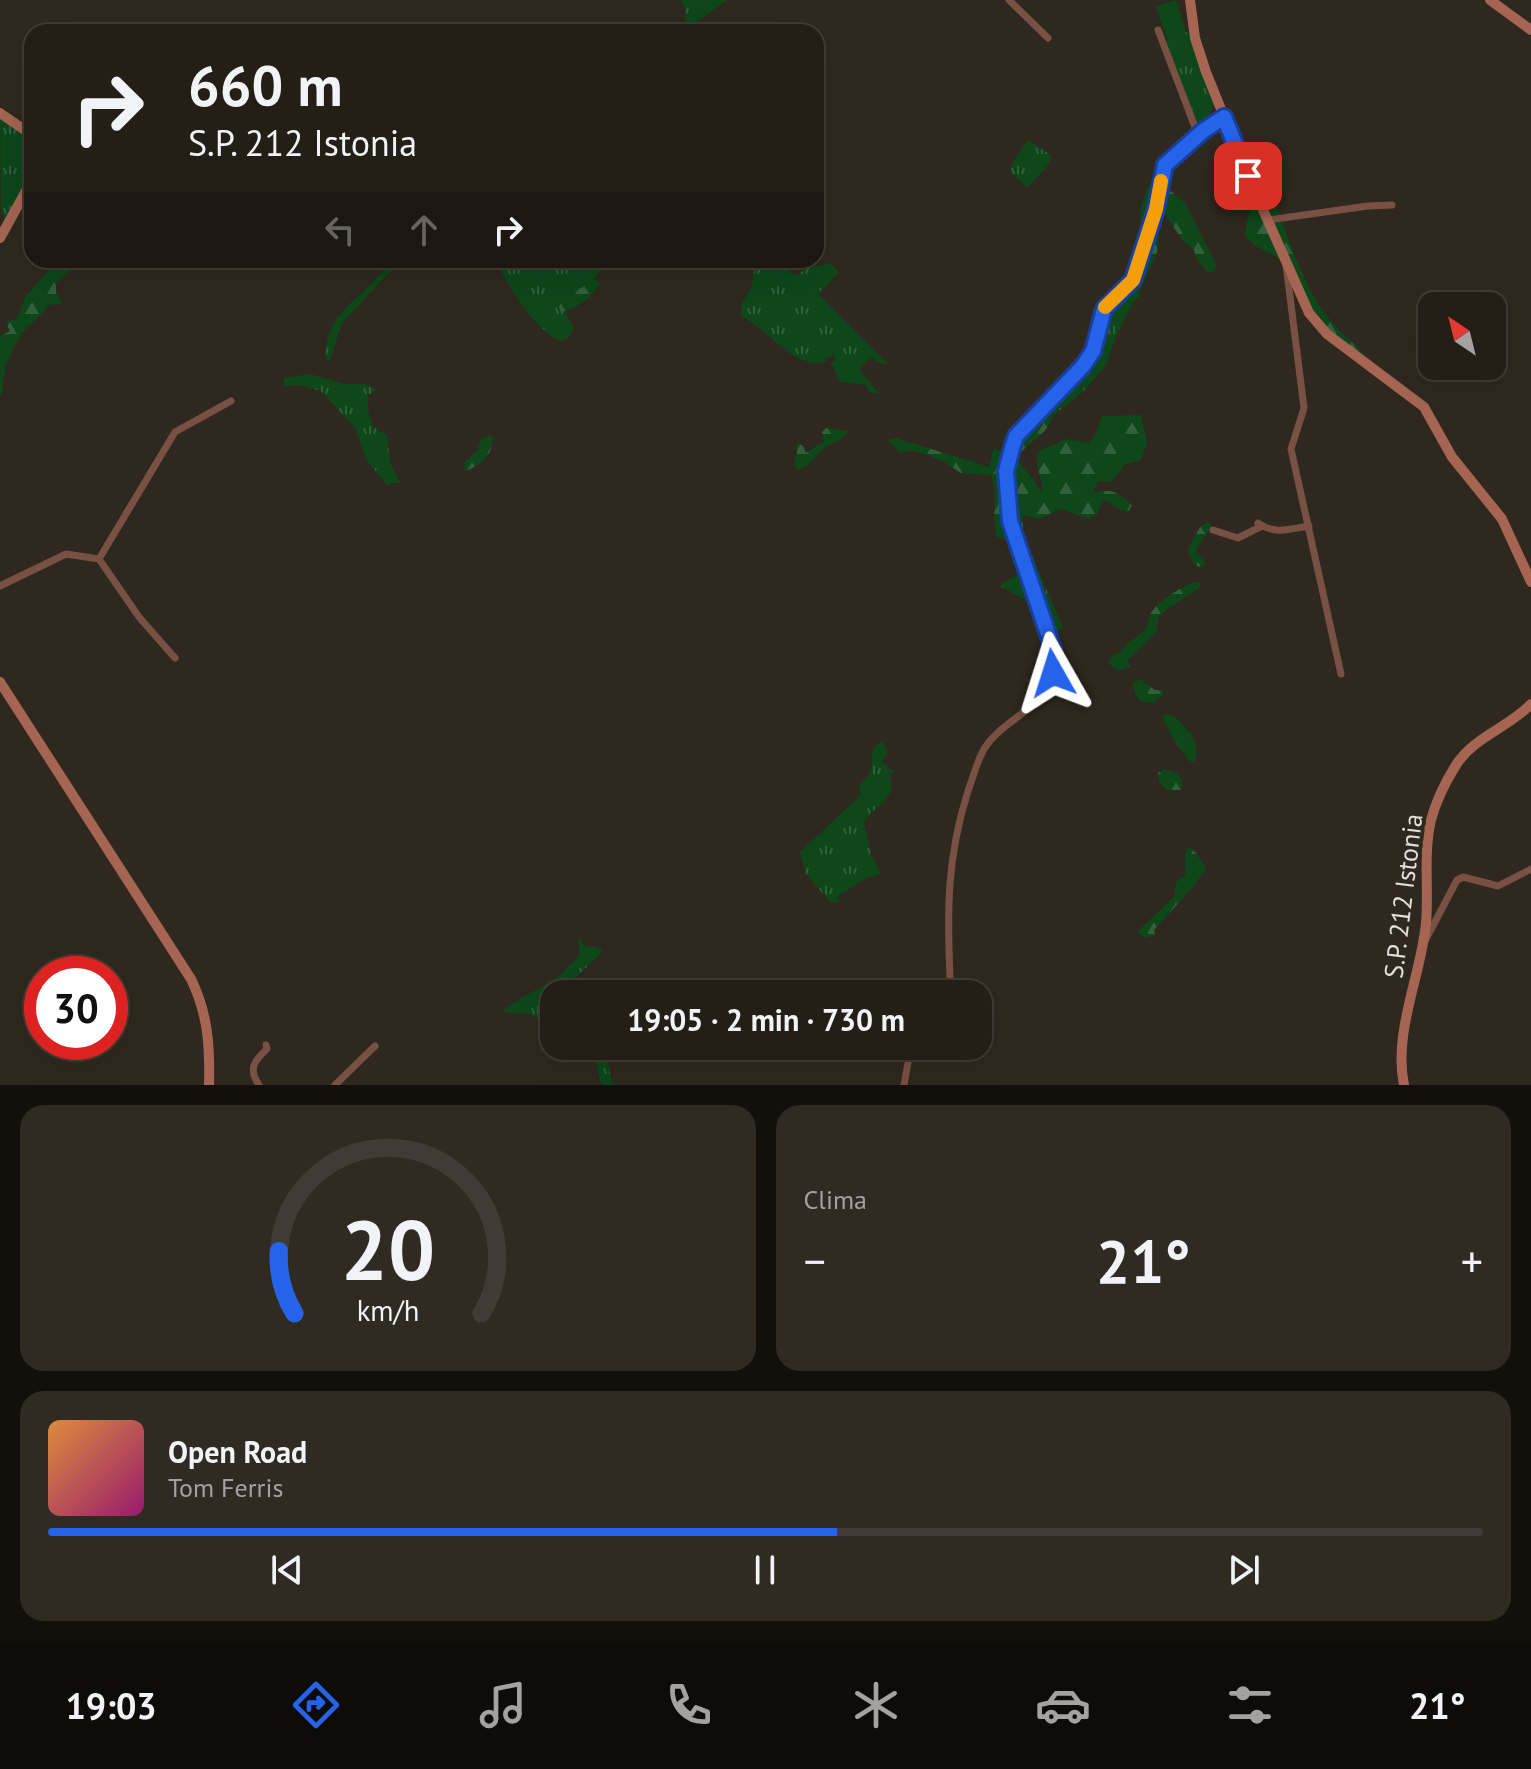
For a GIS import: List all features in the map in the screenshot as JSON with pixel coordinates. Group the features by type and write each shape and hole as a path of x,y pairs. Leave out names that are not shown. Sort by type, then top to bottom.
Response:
{"main road":[{"path":"1190,0 1195,38 1224,117 1309,313 1319,326 1424,407 1452,457 1502,519 1531,582"},
{"path":"1490,0 1531,30"},
{"path":"0,113 24,130"},
{"path":"0,238 24,194"},
{"path":"0,682 191,979 206,1018 210,1044 209,1085"},
{"name":"S.P. 212 Istonia","path":"1404,1085 1400,1051 1422,947 1430,821 1440,793 1470,747 1531,704"}],"street":[{"path":"1009,0 1048,38"},
{"path":"1158,30 1198,135"},
{"path":"949,980 950,870 970,786 986,746 1039,699 1053,673 1055,660 1010,521 1006,471 1012,448 1016,436 1059,394 1093,351 1104,309 1133,280 1156,209 1165,165 1198,135 1224,117"},
{"path":"1268,220 1392,205"},
{"path":"1287,263 1285,270 1304,408 1291,449 1341,674"},
{"path":"99,559 175,432 231,401"},
{"path":"1213,530 1238,538 1260,525 1278,531 1309,526"},
{"path":"0,586 66,554 99,559 139,617 175,658"},
{"path":"1422,947 1457,880 1463,877 1498,886 1531,869"},
{"path":"259,1085 252,1071 254,1061 267,1049 266,1045"},
{"path":"335,1085 375,1046"},
{"path":"904,1085 908,1060"}],"green space":[{"path":"681,0 727,0 694,24 685,24 686,11"},
{"path":"1176,0 1186,32 1167,39 1156,6"},
{"path":"1186,32 1192,35 1214,102 1209,117 1197,128 1168,52 1167,39"},
{"path":"0,118 24,136 24,185 4,220 1,209"},
{"path":"1028,140 1051,155 1049,164 1027,188 1011,172 1011,165"},
{"path":"1156,183 1164,193 1171,191 1185,203 1217,266 1213,272 1207,272 1194,250 1182,240 1161,212 1157,252 1139,298 1133,300 1124,288 1133,280 1140,252 1137,240 1141,207 1148,185"},
{"path":"1261,189 1275,205 1318,303 1335,326 1366,357 1331,331 1312,308 1287,258"},
{"path":"1258,204 1282,260 1254,245 1246,236 1248,218"},
{"path":"830,263 839,272 818,294 889,365 879,363 872,357 859,369 879,394 869,392 866,385 840,382 831,363 835,360 835,354 825,359 826,362 803,360 741,316 742,303 751,289 755,268 787,268 797,275 805,269 824,268 824,264"},
{"path":"51,268 72,268 56,283 56,293 63,303 49,305 22,333 14,347 7,363 0,397 0,336 10,331 5,321 14,320 19,315 25,297"},
{"path":"386,268 394,268 341,324 331,358 326,361 328,339 335,322"},
{"path":"500,268 604,268 580,290 567,297 561,312 574,328 567,339 560,341 531,317"},
{"path":"589,278 600,282 594,292 578,305 561,312 559,307 562,302 583,287"},
{"path":"1124,288 1135,300 1118,331 1106,365 1084,391 1054,415 1054,409 1046,409 1088,363 1106,309"},
{"path":"310,374 375,389 368,396 369,414 376,429 387,434 390,462 400,483 388,486 367,461 356,429 321,391 299,385 284,386 284,378"},
{"path":"1049,408 1054,409 1050,423 1020,453 1019,461 1042,492 1037,460 1039,451 1066,439 1089,443 1096,434 1102,416 1141,415 1147,443 1141,460 1125,464 1111,482 1099,481 1092,493 1108,491 1118,494 1132,505 1129,511 1121,510 1105,500 1097,515 1088,519 1061,509 1040,519 1023,515 1023,537 1038,569 1032,582 1007,496 1015,440"},
{"path":"826,428 848,431 797,470 794,462 797,443 803,446 806,453 824,441 822,432"},
{"path":"492,435 486,458 465,471 464,463 477,451 481,439"},
{"path":"896,438 989,467 994,447 1008,457 1004,490 1015,544 997,537 991,475 961,473 941,460 915,451 899,452 888,440"},
{"path":"1211,523 1211,529 1196,553 1205,565 1199,567 1192,562 1188,549 1200,527"},
{"path":"1021,558 1038,605 1001,587 1018,574"},
{"path":"1038,569 1063,628 1050,633 1032,582"},
{"path":"1197,582 1201,584 1200,587 1159,615 1156,633 1128,660 1130,667 1118,671 1108,663 1112,656 1144,631 1159,603"},
{"path":"1140,679 1155,690 1162,690 1163,695 1153,703 1140,701 1133,683"},
{"path":"1169,714 1181,722 1194,740 1197,754 1192,763 1166,726 1163,716"},
{"path":"882,741 888,751 882,762 890,770 896,770 889,775 891,790 888,796 864,822 871,855 881,874 867,878 837,896 839,902 830,902 806,874 800,852 861,795 859,787 871,771 873,751"},
{"path":"1164,769 1178,773 1182,781 1181,790 1167,790 1159,782 1158,773"},
{"path":"1188,846 1206,869 1154,930 1155,935 1145,938 1138,931 1175,896 1176,882 1185,876"},
{"path":"578,937 585,946 603,951 573,980 552,980 573,963 580,952"},
{"path":"540,987 540,1020 531,1014 501,1012"},
{"path":"595,1060 608,1060 614,1085 603,1085"}],"slow traffic":[{"path":"1105,307 1133,280 1156,209 1161,181"}],"route":[{"path":"1053,673 1053,649 1010,521 1006,471 1016,436 1083,366 1093,351 1104,309 1133,280 1156,209 1165,165 1224,117 1248,176"}]}
